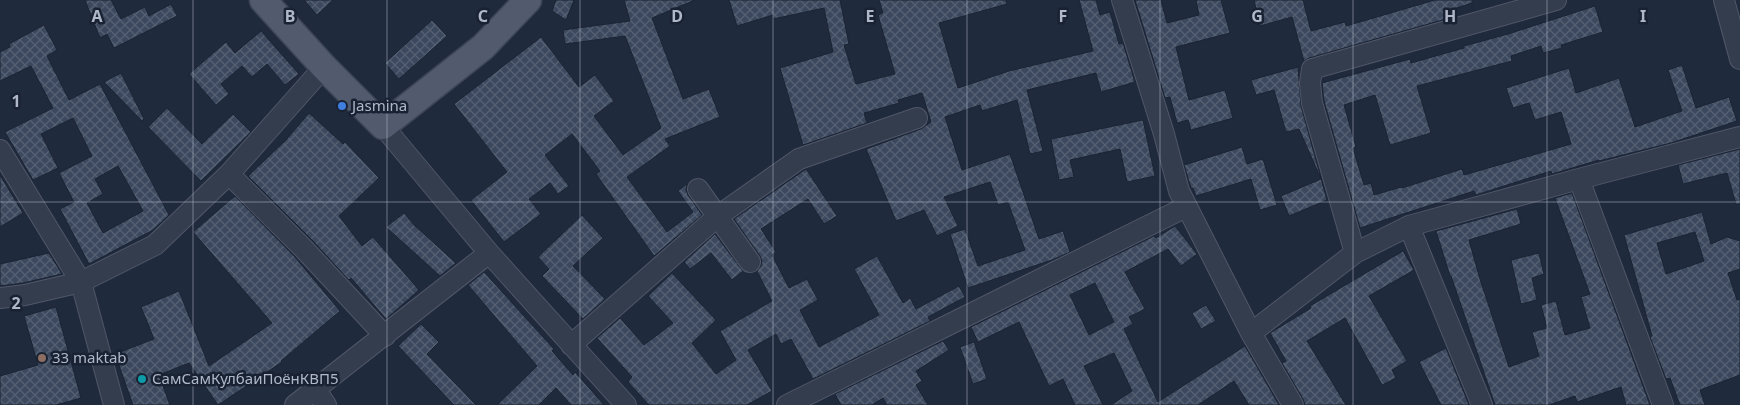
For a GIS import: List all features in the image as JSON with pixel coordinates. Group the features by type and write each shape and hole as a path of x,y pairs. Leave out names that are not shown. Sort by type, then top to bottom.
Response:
{"main road":[{"path":"263,0 324,67 383,126 483,47 528,0"}],"street":[{"path":"1122,0 1164,134 1179,192 1251,333 1293,405"},
{"path":"1355,253 1312,103 1310,83 1312,69 1556,0"},
{"path":"1724,0 1740,59"},
{"path":"0,298 25,295 81,282 155,245 229,174 324,67"},
{"path":"571,345 718,216 799,159 917,118"},
{"path":"383,126 489,252 626,405"},
{"path":"1251,333 1355,253 1409,226 1740,137"},
{"path":"0,150 81,282 114,405"},
{"path":"229,174 304,249 385,336"},
{"path":"1579,179 1663,405"},
{"path":"698,189 750,262"},
{"path":"788,405 1186,207"},
{"path":"1409,226 1482,405"},
{"path":"295,405 321,397 385,336 489,252"}],"building":[{"path":"85,0 111,0 121,19 145,7 149,16 171,4 177,16 114,48 107,34 100,38"},
{"path":"304,0 333,0 317,15"},
{"path":"556,0 574,0 566,20 552,11"},
{"path":"624,0 695,0 652,18 683,99 709,89 720,117 665,139 670,146 627,177 667,232 693,212 678,191 687,184 686,190 688,195 702,215 654,256 596,174 600,171 572,134 545,155 569,186 558,194 550,183 529,199 541,214 504,242 471,200 507,172 454,104 541,37 579,87 595,75 614,101 594,116 623,155 661,128 625,36 565,44 563,30 630,21"},
{"path":"729,0 840,0 849,44 844,45 856,84 895,74 878,15 883,13 879,0 1006,0 1007,4 939,23 958,88 1009,71 1093,51 1079,0 1096,0 1100,15 1110,12 1119,44 1123,43 1135,82 1101,92 1096,73 1027,90 1043,151 1030,154 1017,100 982,111 980,105 945,117 962,170 1010,154 1039,239 1063,231 1070,252 1052,260 968,288 950,234 965,229 978,266 1025,250 1008,202 998,205 990,182 944,197 958,226 937,236 924,210 896,221 866,149 921,129 931,122 922,93 898,100 899,103 864,113 867,123 803,145 780,68 833,52 824,8 773,19 773,15 737,26"},
{"path":"1135,0 1161,0 1167,23 1199,15 1196,0 1221,0 1230,33 1176,47 1189,100 1225,90 1233,118 1191,130 1188,120 1177,123 1170,97 1165,98"},
{"path":"1254,0 1303,0 1311,31 1345,22 1346,26 1435,0 1472,0 1472,3 1444,12 1446,19 1304,61 1292,17 1260,26"},
{"path":"1595,6 1603,32 1561,45 1562,48 1543,53 1541,46 1511,56 1512,61 1417,86 1431,133 1390,145 1375,95 1344,105 1356,147 1353,148 1364,185 1371,183 1374,195 1462,169 1464,175 1571,144 1561,112 1535,120 1529,103 1513,108 1506,88 1569,68 1576,93 1619,78 1635,127 1682,111 1668,70 1682,65 1696,108 1729,97 1737,121 1671,143 1599,160 1552,174 1551,171 1476,195 1474,191 1360,228 1324,101 1322,83 1410,59 1411,63"},
{"path":"432,20 447,36 399,79 385,63"},
{"path":"44,25 57,50 47,56 69,100 100,84 169,215 153,230 89,264 60,209 74,202 59,173 92,156 73,118 41,134 58,168 33,180 5,132 53,108 31,66 0,81 0,52 10,47 9,44","holes":["118,166 143,211 103,233 87,203 103,194 95,179"]},
{"path":"261,31 299,74 285,85 267,64 252,77 242,66 221,84 229,94 216,105 189,74 226,42 235,53"},
{"path":"1298,67 1301,106 1327,200 1289,216 1281,196 1321,179 1299,129 1286,132 1274,90 1256,95 1251,80"},
{"path":"121,73 144,119 142,121 104,82"},
{"path":"167,108 202,144 233,114 251,132 201,181 148,127"},
{"path":"309,113 343,144 345,142 379,178 339,216 362,246 373,237 419,290 386,319 351,278 349,280 248,176 286,140"},
{"path":"1143,120 1155,176 1127,182 1120,149 1070,160 1074,177 1059,180 1051,139"},
{"path":"1242,147 1247,164 1263,159 1277,205 1260,210 1251,179 1196,196 1193,188 1191,188 1184,165"},
{"path":"1740,149 1740,204 1736,204 1727,173 1683,184 1678,165"},
{"path":"806,169 837,216 824,224 808,199 761,229 776,252 772,255 789,288 807,279 818,300 800,310 819,347 879,315 854,269 877,256 903,303 910,298 916,309 959,286 965,297 928,317 930,321 813,379 791,339 781,344 776,334 748,350 772,391 747,405 649,405 628,382 632,377 597,338 620,318 644,345 673,323 648,296 672,273 716,320 692,343 716,374 736,360 720,331 772,301 757,271 762,261 760,256 734,219"},
{"path":"0,175 23,213 0,227"},
{"path":"1572,193 1650,405 1626,405 1621,387 1577,402 1575,396 1549,405 1495,405 1436,231 1517,209 1521,224 1469,240 1509,367 1539,356 1532,332 1547,328 1541,305 1556,301 1565,335 1590,328 1581,297 1590,294 1555,198"},
{"path":"235,196 295,257 340,311 282,362 218,405 189,363 159,375 170,405 133,405 115,354 154,339 141,307 179,291 209,366 272,323 193,232"},
{"path":"1702,212 1711,244 1727,237 1740,241 1740,269 1728,273 1737,300 1740,299 1740,375 1700,390 1705,405 1680,405 1670,378 1666,379 1650,337 1652,336 1624,235","holes":["1695,232 1704,261 1666,274 1657,243"]},
{"path":"404,213 414,225 456,263 440,276 386,227"},
{"path":"582,215 603,238 573,266 605,299 583,319 542,276 549,269 538,257"},
{"path":"1175,226 1197,254 1181,266 1168,249 1125,272 1145,309 1129,317 1133,324 1124,329 1158,402 1245,346 1279,405 1249,405 1234,381 1198,405 1111,405 1132,391 1114,353 1084,366 1103,405 1075,405 1063,379 1049,386 1019,322 978,342 971,327 1154,236 1156,238","holes":["1095,283 1114,322 1089,335 1070,295"]},
{"path":"715,234 743,271 732,280 711,253 690,269 684,262"},
{"path":"1403,251 1414,270 1369,296 1407,361 1392,370 1396,378 1382,385 1345,318 1307,341 1346,405 1305,405 1282,363 1286,361 1270,333 1311,308 1310,306"},
{"path":"49,253 62,274 0,286 0,264"},
{"path":"1539,253 1544,274 1532,278 1537,300 1521,304 1511,260"},
{"path":"484,272 554,349 552,351 573,375 575,372 604,405 571,405 556,388 539,405 497,405 537,366 468,285"},
{"path":"1206,305 1216,321 1201,329 1192,313"},
{"path":"56,307 81,398 56,405 0,405 0,376 38,365 24,316"},
{"path":"421,324 439,342 427,354 476,405 454,405 398,346"},
{"path":"943,341 949,350 916,371 922,381 916,385 928,405 887,405 883,398 872,405 841,405 835,394"},
{"path":"974,342 987,379 973,384 960,347"},
{"path":"1446,348 1469,405 1441,405 1419,362"}],"place":[{"name":"Jasmina","path":"342,106"},
{"name":"33 maktab","path":"42,358"},
{"name":"СамСамКулбаиПоёнКВП5","path":"142,379"}]}
